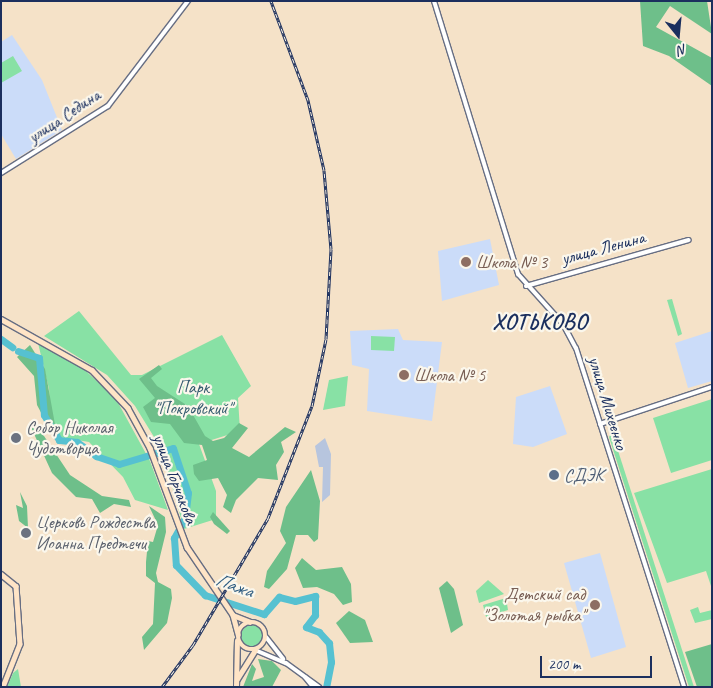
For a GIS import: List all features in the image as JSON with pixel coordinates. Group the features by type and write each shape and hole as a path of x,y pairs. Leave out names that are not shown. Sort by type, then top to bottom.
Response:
{"main road":[{"name":"улица Горчакова","path":"1,319 46,341 102,378 128,408 155,459 181,535 207,580 233,615"},
{"path":"1,574 16,586 20,644 3,687"},
{"path":"233,615 260,625 266,637 255,650 236,684"},
{"path":"233,615 243,648 255,650"},
{"path":"236,684 238,636 252,622"}],"street":[{"name":"улица Седина","path":"1,173 108,106 188,1"},
{"name":"улица Михеенко","path":"434,1 518,274 526,286 573,340 684,687"},
{"name":"улица Ленина","path":"526,286 689,240"},
{"path":"600,424 712,387"},
{"path":"266,637 286,663"},
{"path":"255,650 286,663 304,675 312,684 319,687"}],"shaded area":[{"path":"12,35 42,80 62,130 16,159 1,134 1,42"},
{"name":"Школа № 3","path":"490,239 499,285 442,301 438,251"},
{"name":"Школа № 5","path":"398,329 403,340 442,342 432,421 367,411 369,369 352,365 350,331"},
{"path":"712,331 712,381 688,388 675,343"},
{"path":"550,386 567,434 533,447 513,444 516,397"},
{"path":"325,438 331,454 330,495 322,502 323,467 319,467 315,446"},
{"name":"Детский сад \"Золотая рыбка\"","path":"600,553 626,647 591,658 564,563"}],"green space":[{"path":"640,1 707,1 712,34 670,6 656,27 712,58 712,86 669,56 643,46"},
{"path":"13,56 22,71 1,83 1,63"},
{"path":"672,299 682,334 678,336 667,300"},
{"name":"Парк \"Покровский\"","path":"79,311 131,375 142,375 222,335 251,386 238,398 240,431 199,444 216,491 216,519 184,529 162,450 135,406 107,375 44,336"},
{"path":"371,336 395,337 394,351 371,350"},
{"path":"38,343 86,371 116,399 150,461 168,510 135,500 123,477 89,442 59,437 51,419 49,389"},
{"path":"30,345 45,369 56,430 52,433 37,405 34,376 17,357"},
{"path":"159,365 162,369 151,378 157,386 188,406 205,436 213,441 224,438 239,423 248,428 232,448 249,457 285,427 296,432 281,442 284,452 276,465 278,480 258,478 236,500 231,513 223,507 227,495 218,478 199,481 194,474 193,465 207,460 202,445 184,443 170,424 151,422 143,407 155,398 139,379"},
{"path":"348,376 345,406 323,410 329,380"},
{"path":"712,399 712,460 671,473 653,418"},
{"path":"34,421 70,475 102,496 129,500 131,507 114,504 100,513 92,499 76,497 52,473 29,423"},
{"path":"612,432 694,687 689,687 609,437"},
{"path":"712,469 712,589 706,571 667,583 634,493"},
{"path":"311,470 320,501 318,539 314,542 308,535 296,535 287,569 269,589 264,587 267,571 286,543 280,531 286,507"},
{"path":"20,492 27,506 28,528 19,521 16,505 23,508"},
{"path":"149,506 165,517 166,532 156,573 158,582 171,589 172,598 167,623 144,650 142,637 153,624 155,583 146,576 148,541 153,542 158,525"},
{"path":"213,512 230,531 227,534 214,524 210,517"},
{"path":"302,558 316,570 342,567 351,584 352,602 343,605 334,594 317,587 303,588 295,568"},
{"path":"488,580 504,594 479,603 476,591"},
{"path":"447,581 454,589 463,625 451,633 439,588"},
{"path":"506,598 508,610 486,617 483,605"},
{"path":"698,607 700,613 712,610 712,619 695,623 690,610"},
{"path":"349,611 365,620 373,642 350,643 336,623"},
{"path":"252,625 262,632 263,636 256,646 252,647 242,640 241,636 248,626"},
{"path":"712,644 712,687 697,687 685,652"},
{"path":"258,659 272,661 281,670 272,687 243,687 252,664 256,669 252,681 264,677"},
{"path":"18,669 21,687 7,687 13,673"}],"waterway":[{"name":"Пажа","path":"1,339 12,347"},
{"name":"Пажа","path":"18,351 39,358 44,415 59,440 77,442 96,456 119,464 173,448 188,493 185,518 174,538 176,565 205,595 264,614 279,597 295,601 315,596 315,615 306,627 319,632 329,643 331,662 326,687"}],"railway":[{"path":"162,687 193,645 268,518 312,406 326,339 331,249 324,170 308,100 271,1"}],"place":[{"name":"Школа № 3","path":"466,262"},
{"name":"Школа № 5","path":"404,375"},
{"name":"Собор Николая Чудотворца","path":"16,438"},
{"name":"СДЭК","path":"554,475"},
{"name":"Церковь Рождества Иоанна Предтечи","path":"26,533"},
{"name":"Детский сад \"Золотая рыбка\"","path":"595,605"}],"district":[{"name":"ХОТЬКОВО","path":"540,323"}]}
